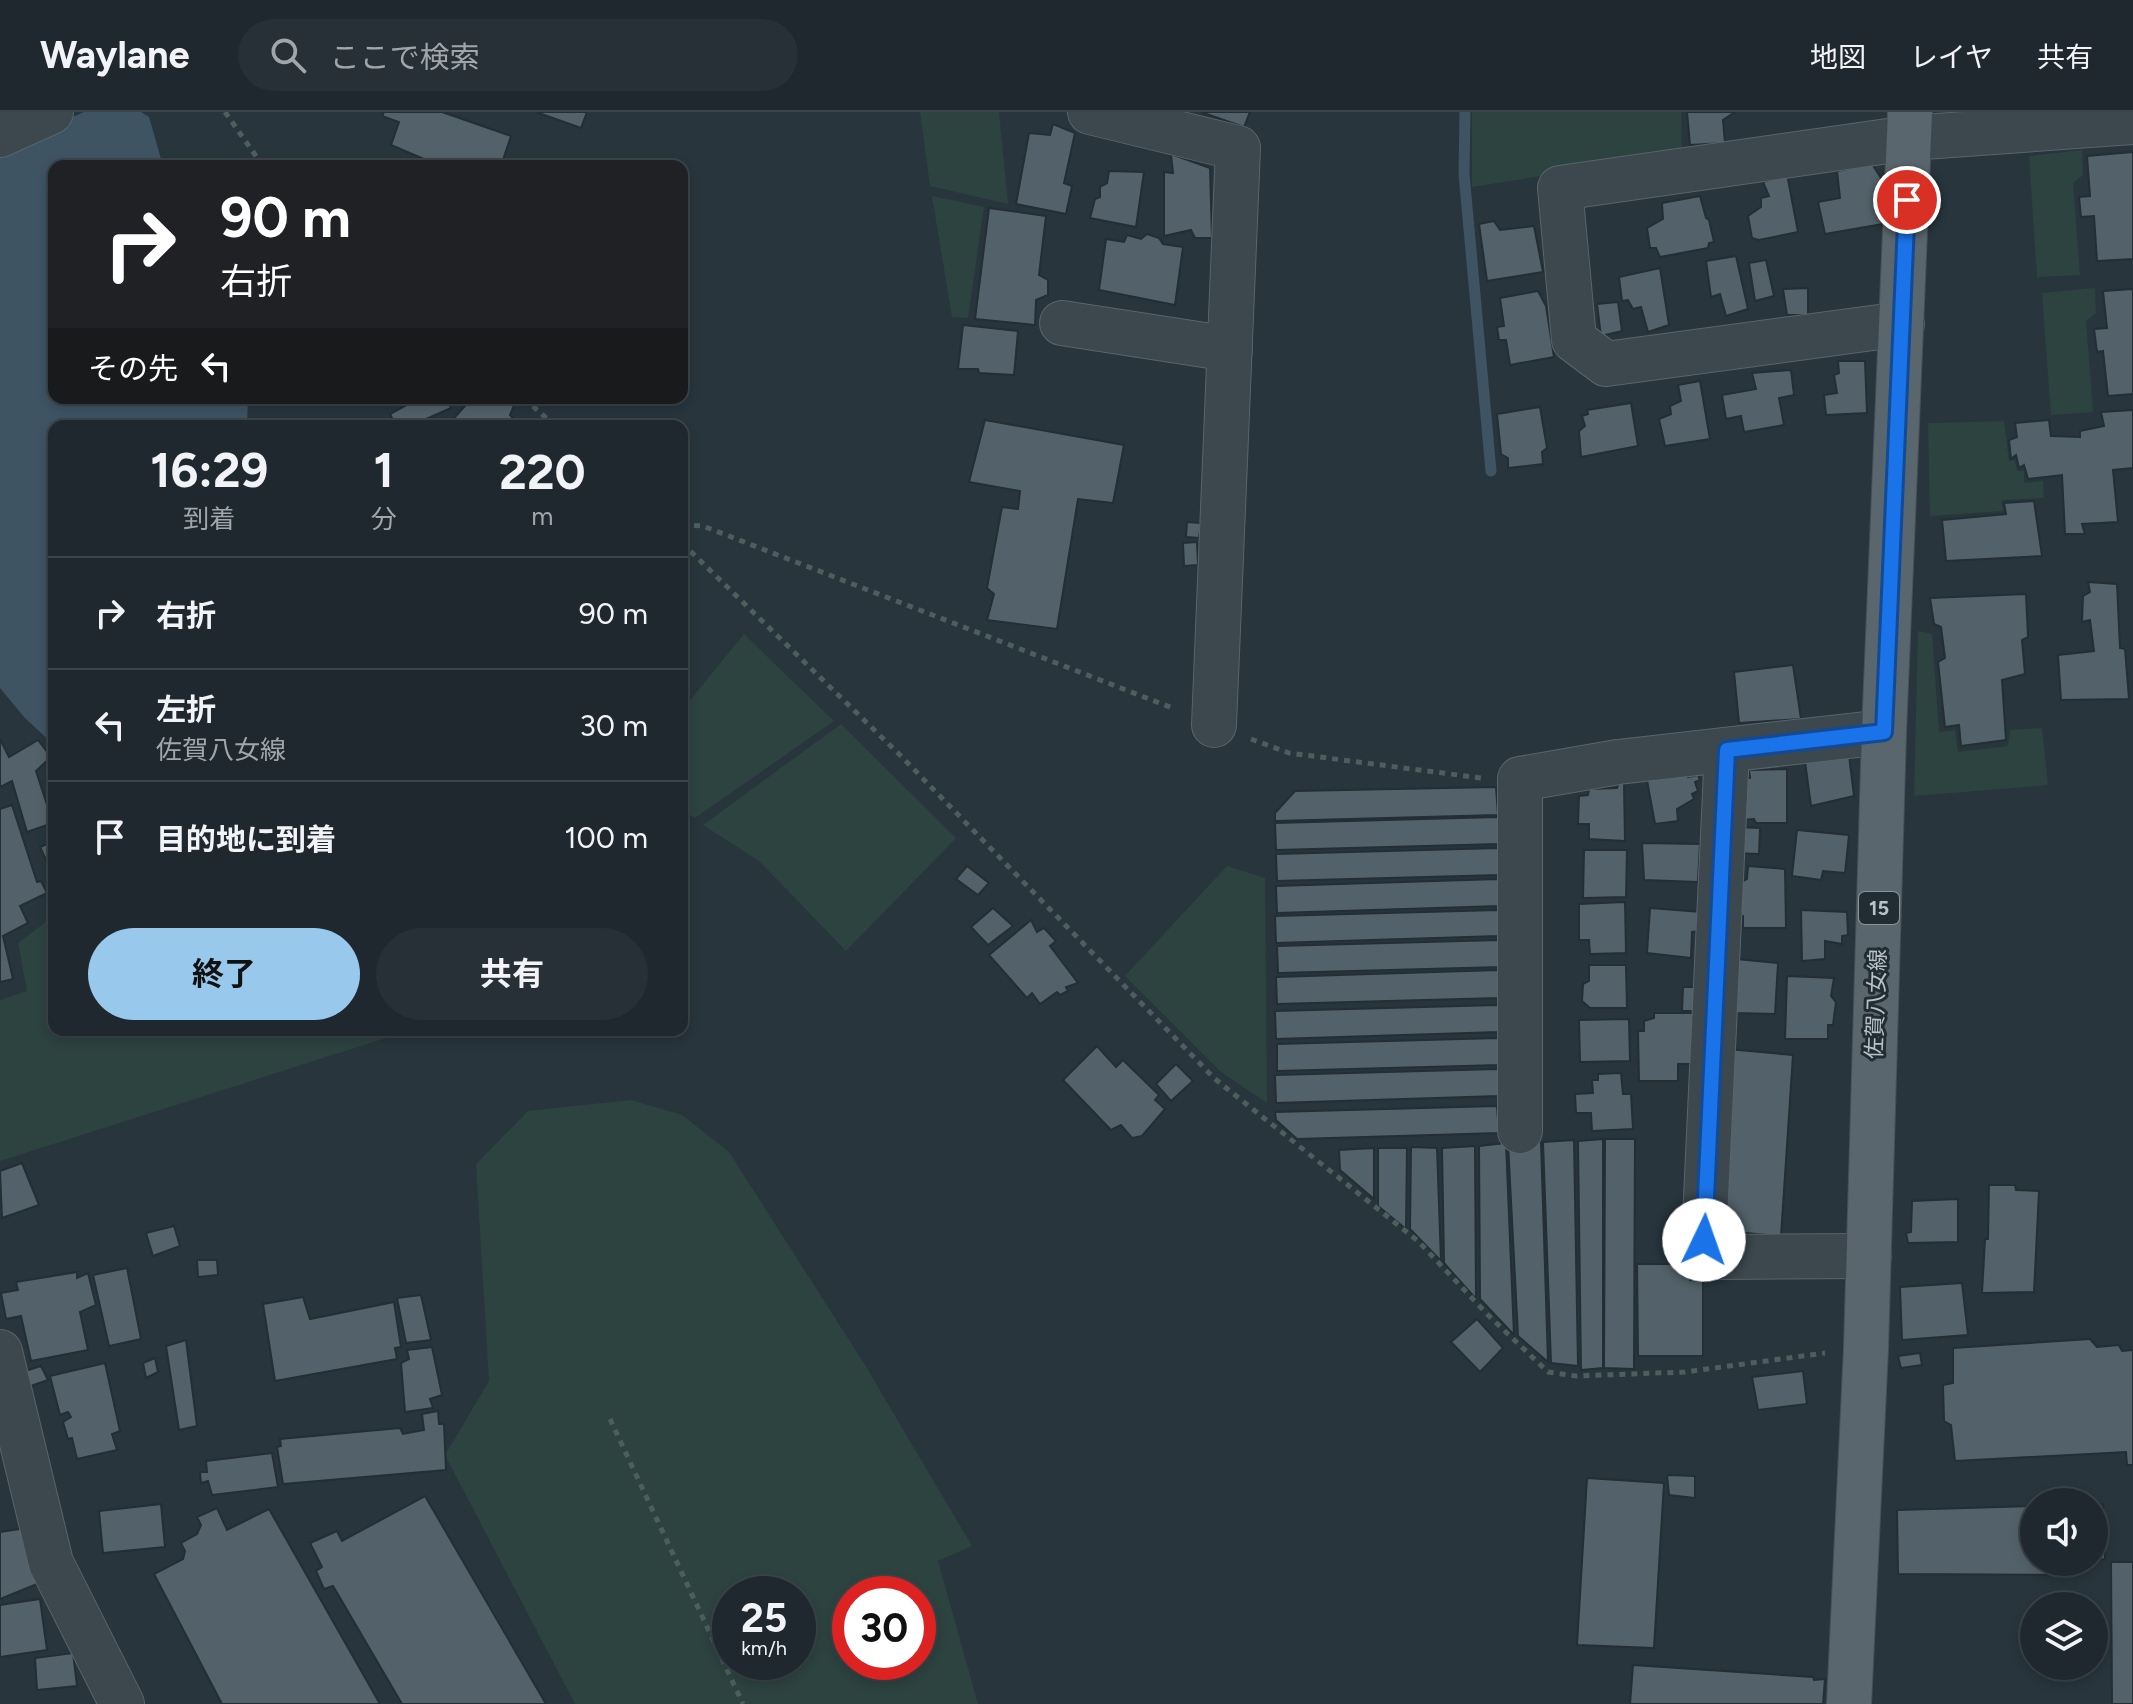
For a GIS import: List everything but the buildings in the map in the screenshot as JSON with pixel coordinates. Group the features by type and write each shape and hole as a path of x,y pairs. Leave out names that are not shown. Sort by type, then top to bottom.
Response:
{"main road":[{"name":"佐賀八女線","path":"1849,1704 1866,1348 1884,732 1910,125"}],"street":[{"path":"0,135 51,112"},
{"path":"1090,112 1238,148 1214,725"},
{"path":"1902,324 1606,364 1574,340 1560,188 1910,125 2133,122"},
{"path":"1062,323 1230,349"},
{"path":"1520,1131 1520,779 1618,762 1884,732"},
{"path":"1727,750 1704,1240 1723,1257 1869,1256"},
{"path":"0,1352 17,1498 122,1704"}],"path":[{"path":"225,112 259,160"},
{"path":"531,404 548,420"},
{"path":"688,525 703,526 1289,753 1507,781 1520,779"},
{"path":"688,549 900,755 1215,1079 1418,1241 1488,1315 1548,1372 1576,1376 1685,1372 1866,1348"},
{"path":"610,1419 743,1704"}],"green space":[{"path":"920,112 999,112 1008,204 930,186"},
{"path":"1472,112 1681,112 1682,154 1472,187"},
{"path":"2082,150 2083,175 2073,183 2080,275 2037,277 2029,156"},
{"path":"932,196 984,207 968,318 952,317"},
{"path":"2095,288 2096,313 2086,321 2093,412 2051,415 2042,293"},
{"path":"2004,421 2009,461 2015,460 2017,471 2024,471 2024,483 2043,481 2044,498 2002,500 2003,511 1930,516 1928,423"},
{"path":"1918,631 1932,634 1939,732 1955,730 1958,752 2008,746 2010,730 2042,728 2048,785 1914,796"},
{"path":"744,634 834,721 695,818 688,814 688,703"},
{"path":"841,724 956,838 846,951 759,861 703,825"},
{"path":"1227,866 1265,878 1267,1103 1221,1072 1125,976"},
{"path":"48,920 48,1036 392,1036 0,1161 0,1000 27,991 18,943"},
{"path":"631,1100 682,1115 729,1152 865,1365 972,1546 938,1561 978,1704 575,1704 445,1455 489,1381 476,1164 528,1111"}],"water":[{"path":"84,112 141,112 149,117 161,160 48,160 48,404 248,404 247,420 48,420 48,739 0,688 0,149"}],"waterway":[{"path":"1465,112 1464,174 1491,471"}],"route":[{"path":"1704,1240 1727,750 1884,732 1907,200"}]}
